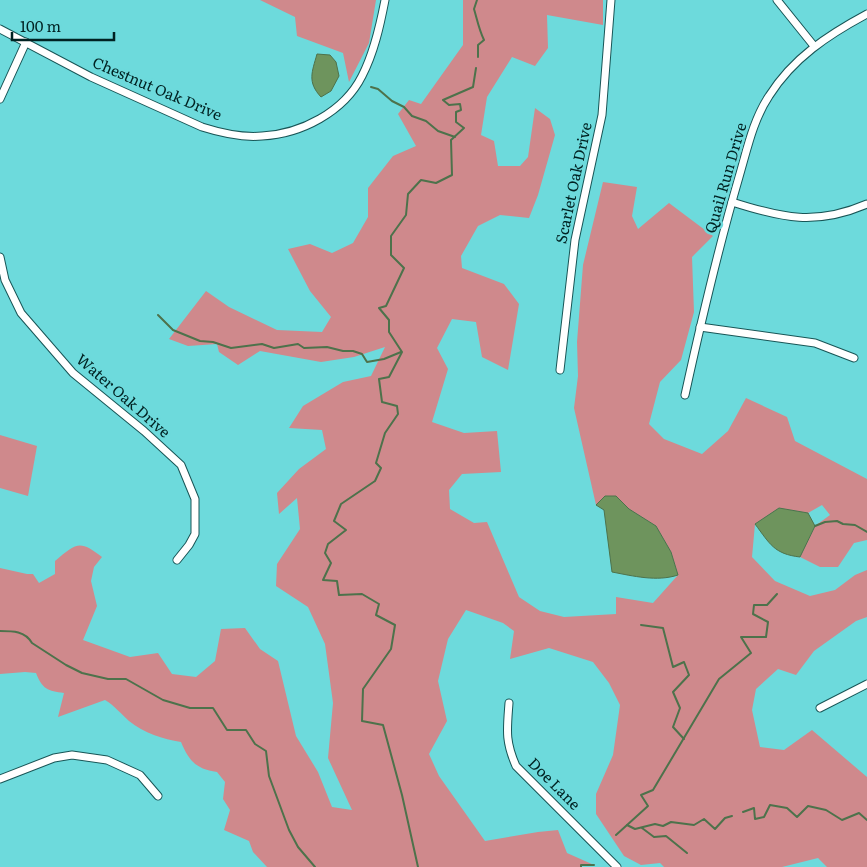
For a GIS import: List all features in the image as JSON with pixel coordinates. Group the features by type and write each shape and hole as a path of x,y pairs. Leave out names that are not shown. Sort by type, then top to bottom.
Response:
{"street":[{"name":"Chestnut Oak Drive","path":"0,29 91,76 202,127 218,132 244,136 262,136 278,134 310,124 332,112 348,96 361,77 370,57 380,25 385,0"},
{"name":"Scarlet Oak Drive","path":"560,370 575,240 602,116 611,0"},
{"path":"776,0 814,46"},
{"name":"Quail Run Drive","path":"685,395 700,327 732,202 754,128 761,111 769,96 786,73 814,46 867,14"},
{"path":"0,100 26,42"},
{"path":"732,202 772,214 795,218 818,218 852,210 867,204"},
{"name":"Water Oak Drive","path":"0,257 5,280 21,313 66,366 144,431 181,465 195,499 195,534 177,560"},
{"path":"700,327 815,343 854,358"},
{"path":"820,708 867,684"},
{"name":"Doe Lane","path":"509,703 507,735 509,749 516,766 617,867"},
{"path":"0,779 54,758 72,755 107,760 140,775 158,796"}],"shaded area":[{"path":"260,0 376,0 369,43 349,82 343,53 297,36 295,17"},
{"path":"463,0 603,0 603,25 547,15 548,48 535,66 512,57 487,97 481,135 494,141 498,166 520,166 528,157 535,108 550,119 555,135 538,195 529,218 500,215 478,226 461,256 462,268 504,284 519,304 508,370 482,357 476,322 452,319 437,348 448,369 432,422 464,433 497,431 501,472 462,474 449,490 450,509 474,523 487,522 519,597 540,611 564,617 616,614 616,597 653,603 678,575 671,552 656,526 629,509 616,496 605,496 596,505 574,408 578,376 577,342 583,265 603,182 637,187 632,216 638,229 669,203 713,236 692,257 694,312 681,360 660,382 649,424 664,439 702,454 728,431 746,398 787,417 795,441 867,479 867,540 854,543 838,567 820,567 800,557 815,526 830,515 822,505 808,513 779,508 755,524 752,557 775,581 810,596 835,590 855,575 867,570 867,617 856,621 814,651 796,675 778,669 756,689 752,710 760,747 784,750 812,730 867,777 867,867 827,867 818,858 782,867 664,867 660,863 641,865 624,856 596,814 596,794 613,755 620,705 609,683 593,662 549,648 510,659 514,631 503,623 466,610 448,639 438,681 447,721 429,754 439,776 485,841 558,830 567,853 594,865 581,865 581,867 267,867 253,852 249,841 224,830 230,810 223,799 225,782 217,772 204,769 194,763 181,742 141,729 105,700 58,717 64,693 43,686 36,673 0,674 0,568 33,574 39,583 55,574 55,561 74,547 83,546 102,557 94,567 91,581 97,606 83,640 130,657 158,653 172,674 196,677 215,661 221,629 245,628 260,649 278,661 296,736 318,772 332,807 352,810 328,758 333,703 325,644 308,607 276,586 277,564 300,529 297,498 279,514 277,493 299,469 326,449 322,430 289,428 303,406 343,382 371,376 385,347 354,357 321,362 260,351 238,365 219,352 217,344 188,346 169,339 206,291 229,307 277,330 322,332 331,317 310,291 288,249 310,244 332,253 353,243 368,217 368,188 393,156 416,146 398,114 409,100 421,104 463,45"},
{"path":"317,54 330,55 336,62 339,76 331,91 321,97 312,82 312,72"},
{"path":"0,435 37,446 28,496 0,488"},
{"path":"605,496 616,496 629,509 656,526 671,552 678,575 653,578 612,572 604,510 596,505"},
{"path":"779,508 808,513 815,526 800,557 778,551 755,524"}],"waterway":[{"path":"477,0 474,9 484,40 478,45 478,57"},
{"path":"418,867 402,795 383,725 362,721 363,689 391,649 395,625 376,615 379,604 362,594 339,595 337,581 323,580 331,563 325,553 328,544 346,530 334,521 341,504 375,481 381,468 376,463 385,433 398,414 397,406 382,402 379,379 389,377 402,352 389,332 389,320 379,308 386,306 404,268 391,255 391,236 406,215 408,194 421,180 436,183 452,175 451,140 464,128 456,122 456,112 461,110 460,104 449,105 443,100 473,87 476,68"},
{"path":"371,87 378,89 392,101 404,107 412,116 426,121 438,131 455,137"},
{"path":"158,315 173,330 200,341 213,342 231,348 262,344 274,348 298,344 304,348 327,347 343,351 353,351 362,354 367,362 384,359 401,352"},
{"path":"815,526 825,522 837,521 843,524 855,525 867,532"},
{"path":"616,835 648,806 641,795 653,790 719,679 751,653 741,637 766,637 768,622 753,614 754,605 767,605 777,594"},
{"path":"641,625 663,628 673,667 684,662 689,675 673,692 680,708 673,727 684,739"},
{"path":"0,631 14,632 26,636 32,643 82,673 108,679 126,679 163,700 190,708 213,708 227,730 246,730 255,744 266,751 269,776 289,830 298,847 315,867"},
{"path":"743,812 754,808 755,819 764,817 770,805 787,808 797,817 808,806 826,810 842,820 859,813 867,820"},
{"path":"627,825 635,829 655,824 663,826 671,822 694,825 704,819 715,829 725,818 732,816"},
{"path":"642,828 654,837 666,836 687,853"},
{"path":"581,867 581,865 594,865"}]}
